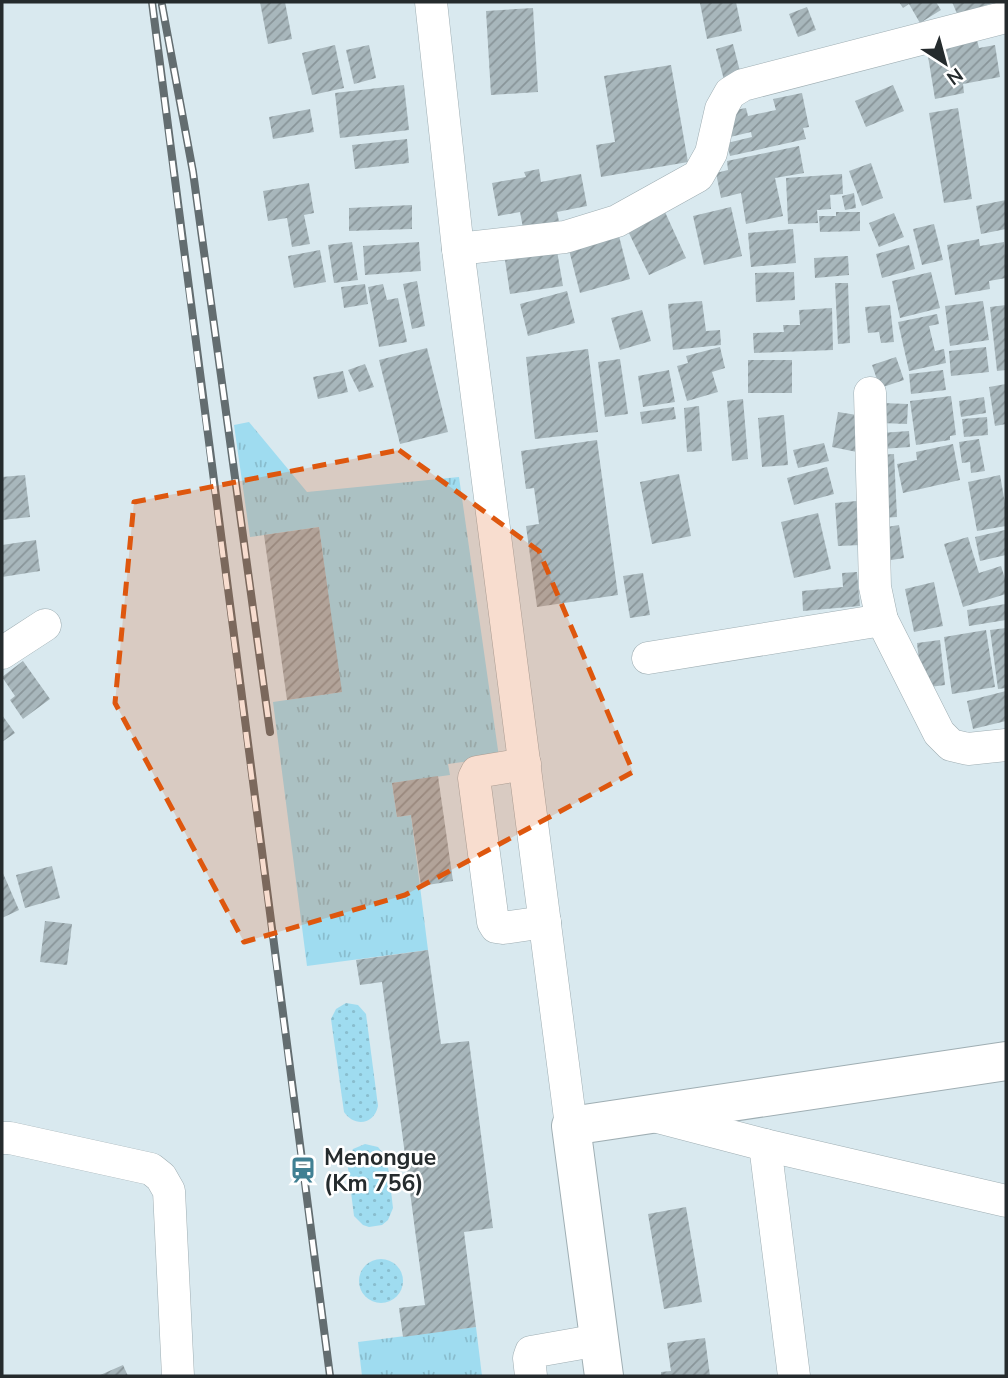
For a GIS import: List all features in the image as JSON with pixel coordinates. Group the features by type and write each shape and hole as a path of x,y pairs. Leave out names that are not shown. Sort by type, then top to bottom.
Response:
{"main road":[{"path":"602,1358 571,1126 1006,1061"}],"street":[{"path":"431,2 458,249 571,1126"},
{"path":"458,249 565,237 617,221 698,176 710,153 721,109 730,93 743,85 1006,17"},
{"path":"870,393 874,587 882,620 939,733 951,745 968,749 1006,745"},
{"path":"648,658 882,620"},
{"path":"2,653 45,625"},
{"path":"525,764 477,772 474,779 493,922 503,928 545,922"},
{"path":"647,1114 765,1145 1006,1201"},
{"path":"2,1138 151,1169 161,1177 169,1191 178,1376"},
{"path":"765,1145 794,1376"},
{"path":"531,1376 528,1359 531,1352 602,1358"}],"highlighted area":[{"path":"399,450 539,551 633,772 405,895 244,942 115,703 134,502"}],"green space":[{"path":"249,422 307,492 459,477 499,757 448,764 450,775 392,783 397,817 411,815 428,950 307,966 273,702 341,692 319,527 250,537 234,425"},
{"path":"346,1003 358,1005 366,1014 378,1106 372,1117 363,1122 353,1120 344,1112 331,1019 336,1009"},
{"path":"365,1144 378,1147 387,1158 393,1208 388,1220 382,1225 369,1227 354,1216 347,1160 353,1149"},
{"path":"381,1259 390,1260 397,1265 402,1272 402,1290 397,1297 390,1302 381,1303 372,1302 365,1297 360,1290 359,1281 360,1272 365,1265 372,1260"},
{"path":"476,1327 482,1376 362,1376 358,1342"}],"building":[{"path":"260,2 285,2 292,39 268,44"},
{"path":"736,2 742,31 707,39 700,3"},
{"path":"899,2 936,2 941,10 920,23 909,4 903,8"},
{"path":"952,2 994,2 958,16"},
{"path":"807,7 816,30 798,37 789,14"},
{"path":"533,8 538,92 491,95 486,11"},
{"path":"977,40 979,48 995,45 1000,77 963,84 964,93 935,99 927,50"},
{"path":"733,44 743,83 726,88 716,49"},
{"path":"335,45 344,88 312,95 302,53"},
{"path":"369,45 376,78 354,84 346,50"},
{"path":"671,65 688,162 601,177 596,145 615,142 604,76"},
{"path":"404,85 409,130 340,138 335,93"},
{"path":"893,85 904,111 866,127 855,101"},
{"path":"802,93 809,127 803,128 806,139 730,156 727,143 752,137 751,132 730,137 724,112 746,108 748,116 776,110 773,99"},
{"path":"958,108 972,199 944,203 929,113"},
{"path":"310,109 314,132 273,139 269,117"},
{"path":"407,139 409,163 355,169 352,145"},
{"path":"799,146 804,173 775,178 783,216 746,224 741,193 721,198 716,173 728,170 727,161"},
{"path":"871,163 883,198 862,206 849,171"},
{"path":"539,169 541,182 581,174 587,206 557,212 560,226 524,233 520,212 498,216 492,183 526,177 524,172"},
{"path":"842,174 843,194 830,195 831,209 817,210 818,223 788,224 786,178"},
{"path":"309,183 314,213 304,215 310,244 292,247 287,218 268,221 263,191"},
{"path":"854,193 856,208 845,210 842,196"},
{"path":"1006,200 1006,229 981,234 976,206"},
{"path":"412,205 412,229 349,231 349,208"},
{"path":"731,207 742,256 704,265 693,216"},
{"path":"665,212 686,258 649,275 627,229"},
{"path":"836,212 860,212 860,231 820,232 819,216 836,216"},
{"path":"894,213 904,237 879,247 869,223"},
{"path":"934,224 943,260 922,265 913,229"},
{"path":"793,229 796,263 751,267 748,233"},
{"path":"619,236 630,279 580,293 569,250"},
{"path":"979,239 980,246 1004,242 1006,278 989,281 990,289 955,295 947,245"},
{"path":"352,242 358,280 334,283 328,245"},
{"path":"419,242 421,271 365,275 363,246"},
{"path":"909,245 915,269 882,278 876,254"},
{"path":"320,250 326,282 294,288 288,256"},
{"path":"557,251 563,286 510,294 505,260"},
{"path":"848,256 849,275 815,278 814,258"},
{"path":"794,272 795,300 756,302 755,273"},
{"path":"931,272 940,308 900,318 892,281"},
{"path":"417,281 425,326 412,329 403,284"},
{"path":"835,283 848,283 850,343 838,344"},
{"path":"365,284 368,304 344,308 341,287"},
{"path":"383,284 387,300 398,298 407,342 379,347 368,287"},
{"path":"567,291 575,323 528,336 520,304"},
{"path":"702,301 706,331 720,330 721,345 673,350 668,304"},
{"path":"983,301 989,340 950,346 945,306"},
{"path":"890,305 894,342 881,343 879,332 868,333 865,307"},
{"path":"1006,305 1006,370 997,371 990,307"},
{"path":"832,308 833,350 754,353 753,333 784,332 783,325 800,325 799,310"},
{"path":"642,310 651,341 620,350 611,318"},
{"path":"937,314 939,324 929,326 935,351 944,349 946,363 909,371 898,322"},
{"path":"720,347 725,368 712,372 718,392 687,401 677,366 688,363 686,356"},
{"path":"986,347 989,372 951,376 949,351"},
{"path":"427,348 448,432 400,444 379,360"},
{"path":"588,349 598,432 535,439 526,357"},
{"path":"896,357 904,380 880,388 872,365"},
{"path":"620,359 628,414 605,417 598,362"},
{"path":"748,360 792,360 792,393 748,393"},
{"path":"365,364 374,387 359,392 348,370"},
{"path":"669,370 675,402 643,407 638,376"},
{"path":"943,370 946,390 911,394 909,374"},
{"path":"343,371 348,392 318,399 313,377"},
{"path":"1006,384 1006,424 995,426 989,387"},
{"path":"951,396 956,435 950,436 950,440 916,445 910,401"},
{"path":"984,397 986,413 961,417 959,401"},
{"path":"743,399 748,459 732,461 727,401"},
{"path":"882,403 908,404 907,424 881,423"},
{"path":"699,406 702,451 687,452 684,408"},
{"path":"674,407 676,419 642,424 640,412"},
{"path":"838,412 863,416 857,452 832,447"},
{"path":"784,415 788,465 762,467 758,418"},
{"path":"987,417 988,435 964,437 962,419"},
{"path":"909,431 910,447 882,449 881,433"},
{"path":"979,439 985,471 971,473 970,462 962,463 959,442"},
{"path":"597,440 618,595 537,607 526,526 539,524 534,488 526,489 521,451"},
{"path":"824,443 829,461 798,468 793,450"},
{"path":"953,444 960,480 903,493 897,464 917,460 916,452"},
{"path":"894,454 897,517 882,518 879,455"},
{"path":"827,467 834,494 794,505 787,478"},
{"path":"679,474 691,536 652,544 640,482"},
{"path":"25,475 30,517 2,520 2,477"},
{"path":"1000,475 1006,526 977,531 968,482"},
{"path":"857,501 861,545 838,546 835,503"},
{"path":"818,513 831,569 794,578 781,522"},
{"path":"899,525 904,558 885,561 881,528"},
{"path":"319,527 342,692 287,700 264,535"},
{"path":"1005,530 1006,555 980,561 975,537"},
{"path":"968,537 979,573 1001,566 1006,582 1006,594 963,607 944,544"},
{"path":"36,540 40,571 2,577 2,545"},
{"path":"857,572 860,606 803,611 802,591 843,587 842,573"},
{"path":"643,573 650,615 630,618 623,576"},
{"path":"934,582 943,626 914,632 905,589"},
{"path":"1006,604 1006,620 969,626 967,610"},
{"path":"1006,628 1006,688 998,689 990,630"},
{"path":"986,630 995,687 952,694 944,637"},
{"path":"940,640 945,685 922,688 917,643"},
{"path":"23,661 50,699 23,719 10,700 15,696 2,677"},
{"path":"1006,691 1006,721 973,729 967,701"},
{"path":"2,715 15,733 2,742"},
{"path":"438,776 453,881 421,886 411,815 397,817 392,783"},
{"path":"52,866 60,898 25,908 16,875"},
{"path":"2,871 19,910 2,918"},
{"path":"45,921 72,924 67,965 40,962"},
{"path":"428,950 441,1044 469,1041 493,1228 464,1232 476,1327 403,1337 399,1308 425,1305 382,982 360,985 356,960"},
{"path":"686,1207 702,1302 664,1309 648,1214"},
{"path":"705,1338 710,1376 661,1376 661,1372 671,1371 667,1343"},
{"path":"123,1365 128,1376 98,1376"}],"railway":[{"path":"152,2 330,1376"},
{"path":"162,5 193,172 270,732"}],"place":[{"name":"Menongue (Km 756)","path":"303,1170"}]}
